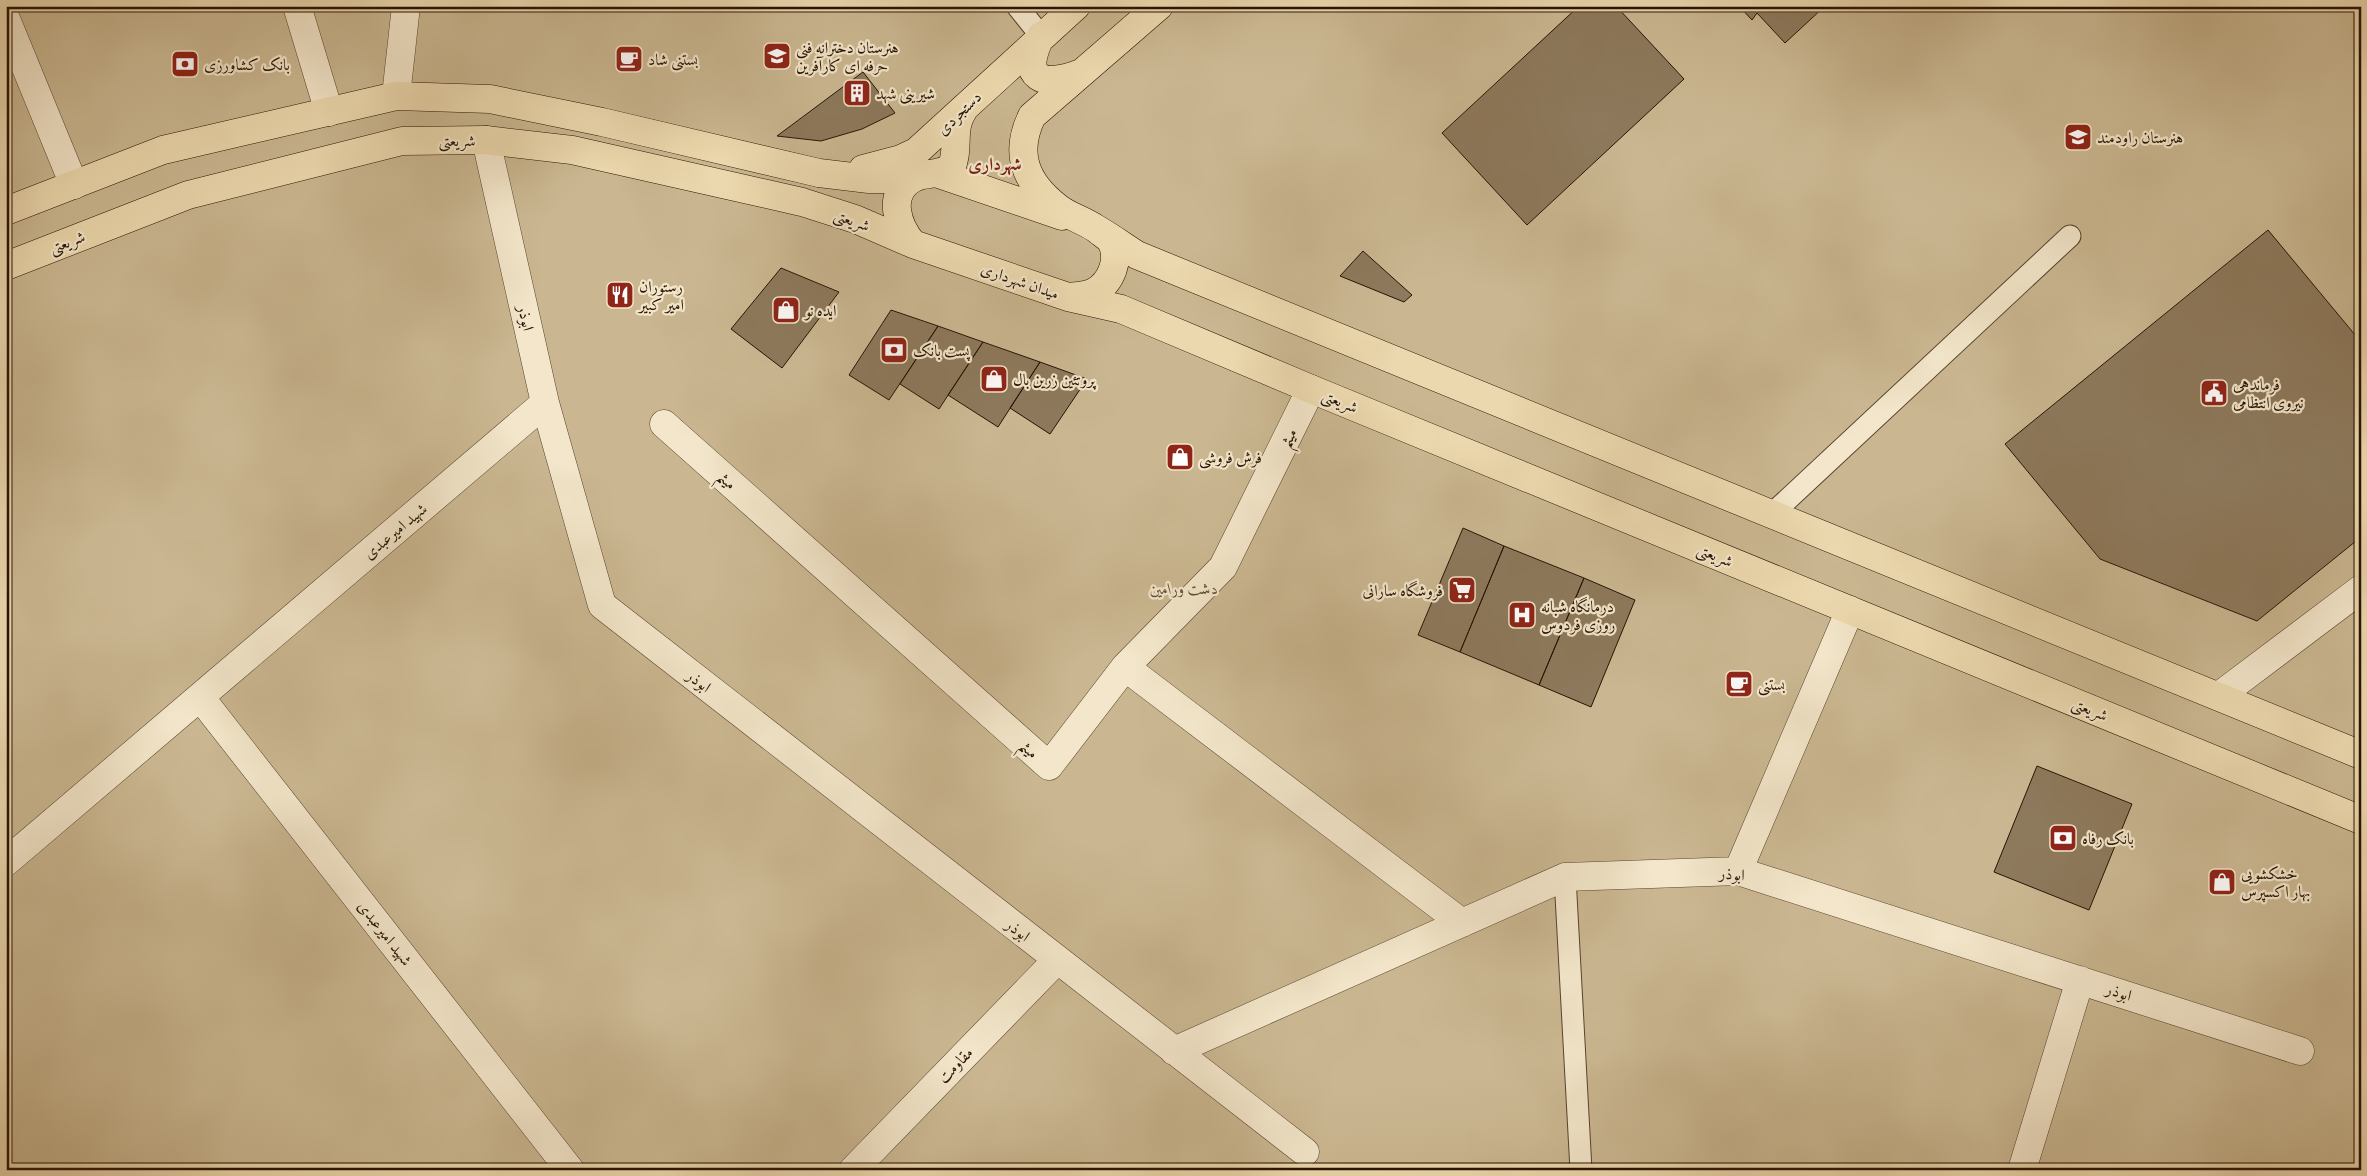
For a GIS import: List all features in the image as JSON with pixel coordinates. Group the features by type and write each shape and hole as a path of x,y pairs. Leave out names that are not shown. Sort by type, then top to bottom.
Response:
{"main road":[{"name":"دستجردی","path":"819,173 856,171 901,159 916,152 931,141 1041,36 1076,6"},
{"path":"1159,6 1032,116 1024,133 1023,159 1028,172 1046,197 1058,208 1094,227 1137,254 2361,755"},
{"path":"1041,36 1032,59 1034,70 1042,79 1053,82 1082,72"},
{"path":"6,212 163,150 396,96 490,99 602,122 819,173 869,180 925,176"},
{"path":"913,244 904,234 896,214 900,193 925,176 952,166 955,154 956,125 968,104"},
{"name":"شریعتی","path":"6,266 188,195 402,141 486,140 572,150 802,202 855,219 913,244"},
{"name":"میدان شهرداری","path":"913,244 1068,297 1093,293 1102,286 1113,268 1114,257 1110,241 1094,227 925,176"},
{"name":"شریعتی","path":"1068,297 1121,309 1311,389 2361,820"}],"street":[{"path":"297,6 329,112"},
{"path":"396,96 406,6"},
{"path":"6,19 74,185"},
{"name":"ابوذر","path":"486,140 545,403 602,605 1304,1152"},
{"name":"میثم","path":"664,424 1049,766 1124,667 1222,567 1311,389"},
{"name":"شهید امیرعبدی","path":"6,862 545,403"},
{"path":"2219,696 2361,589"},
{"path":"1738,871 1850,610"},
{"path":"1124,667 1462,923"},
{"name":"شهید امیرعبدی","path":"200,697 570,1170"},
{"name":"ابوذر","path":"1174,1052 1565,877 1738,871 2300,1051"},
{"name":"مقاومت","path":"853,1170 1057,960"},
{"path":"2022,1170 2080,980"}],"lane":[{"path":"1017,6 1041,36"},
{"path":"1772,514 2070,236"},
{"path":"1565,877 1581,1170"}],"green space":[{"name":"دشت ورامین","path":"6,6 2361,6 2361,1170 6,1170"}],"building":[{"path":"1579,6 1616,6 1684,79 1527,225 1442,133"},
{"path":"1739,6 1825,6 1785,43 1757,13 1752,20"},
{"name":"شیرینی شهد","path":"863,72 895,113 862,129 821,141 777,136"},
{"name":"فرماندهی نیروی انتظامی","path":"2268,230 2361,342 2361,537 2257,621 2100,559 2005,444"},
{"path":"1363,251 1412,295 1404,302 1340,276"},
{"name":"ایده نو","path":"781,268 839,292 782,368 731,329"},
{"name":"پست بانک","path":"891,310 938,326 889,400 849,375"},
{"path":"938,326 983,342 939,409 900,384"},
{"name":"پروتئین زرین بال","path":"983,342 1040,362 998,427 948,395"},
{"path":"1040,362 1087,379 1050,434 1010,408"},
{"name":"فروشگاه سارانی","path":"1463,528 1504,546 1460,652 1418,635"},
{"name":"درمانگاه شبانه روزی فردوس","path":"1504,546 1584,578 1539,685 1460,652"},
{"path":"1584,578 1635,600 1591,707 1539,685"},
{"name":"بانک رفاه","path":"2037,766 2132,804 2089,910 1994,872"}],"place":[{"name":"هنرستان دخترانه فنی حرفه ای کارآفرین","path":"777,56"},
{"name":"بستنی شاد","path":"629,59"},
{"name":"بانک کشاورزی","path":"185,64"},
{"name":"شیرینی شهد","path":"857,93"},
{"name":"هنرستان راودمند","path":"2078,137"},
{"name":"رستوران امیر کبیر","path":"620,295"},
{"name":"ایده نو","path":"786,310"},
{"name":"پست بانک","path":"894,350"},
{"name":"پروتئین زرین بال","path":"994,379"},
{"name":"فرماندهی نیروی انتظامی","path":"2214,393"},
{"name":"فرش فروشی","path":"1180,457"},
{"name":"فروشگاه سارانی","path":"1462,590"},
{"name":"درمانگاه شبانه روزی فردوس","path":"1522,615"},
{"name":"بستنی","path":"1739,684"},
{"name":"بانک رفاه","path":"2063,838"},
{"name":"خشکشویی بهار اکسپرس","path":"2222,882"}],"district":[{"name":"شهرداری","path":"995,163"}]}
